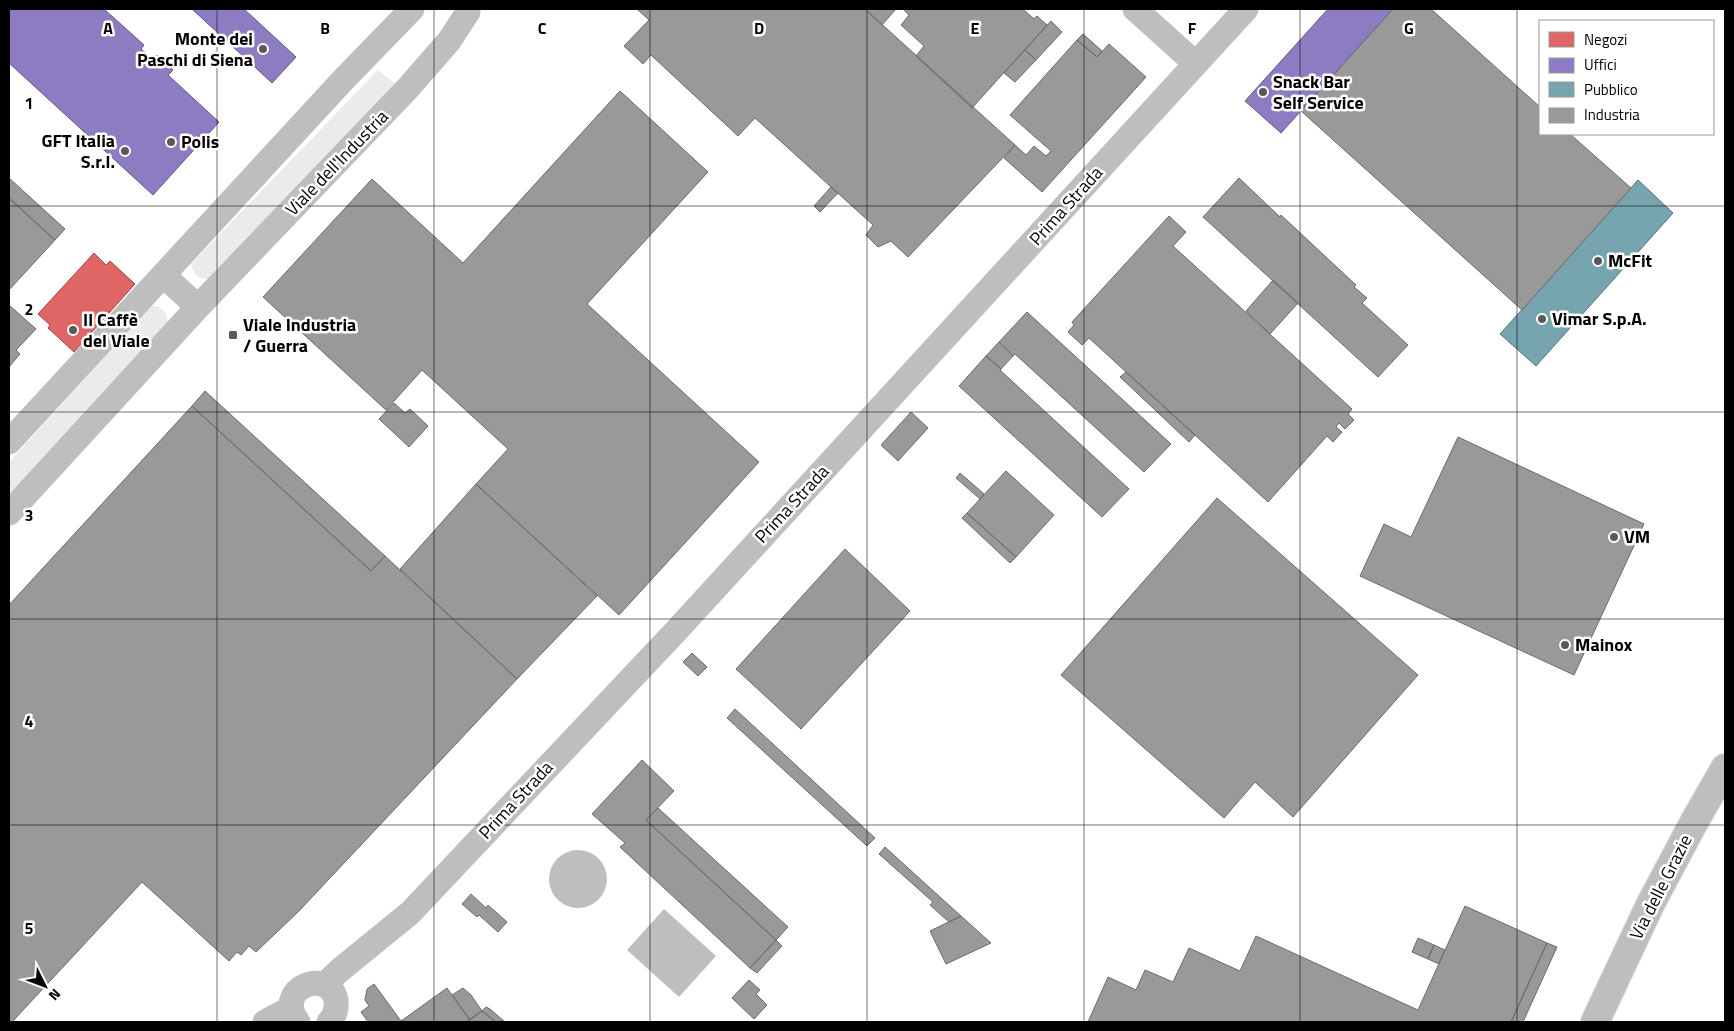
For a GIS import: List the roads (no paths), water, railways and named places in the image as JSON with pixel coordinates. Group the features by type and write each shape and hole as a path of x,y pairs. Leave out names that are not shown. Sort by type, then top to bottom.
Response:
{"main road":[{"path":"1693,824 1725,768"},
{"name":"Via delle Grazie","path":"1595,1022 1650,905 1693,824"}],"street":[{"path":"9,442 344,79 412,9"},
{"path":"1135,9 1196,64"},
{"name":"Prima Strada","path":"324,985 410,913 502,816 683,624 1246,9"},
{"name":"Viale dell'Industria","path":"9,514 198,306 408,88 449,41 467,10"},
{"path":"163,275 198,306"},
{"name":"Via delle Grazie","path":"1693,824 1725,752"},
{"path":"265,1022 295,1015 292,1000 296,992 302,986 317,983 324,985 335,996 336,1011 329,1022"}],"place":[{"name":"Monte dei Paschi di Siena","path":"263,49"},
{"name":"Snack Bar Self Service","path":"1263,92"},
{"name":"Polis","path":"171,142"},
{"name":"GFT Italia S.r.l.","path":"125,151"},
{"name":"McFit","path":"1598,261"},
{"name":"Vimar S.p.A.","path":"1542,319"},
{"name":"Il Caffè del Viale","path":"73,330"},
{"name":"Viale Industria / Guerra","path":"233,335"},
{"name":"VM","path":"1614,537"},
{"name":"Mainox","path":"1565,645"}]}
